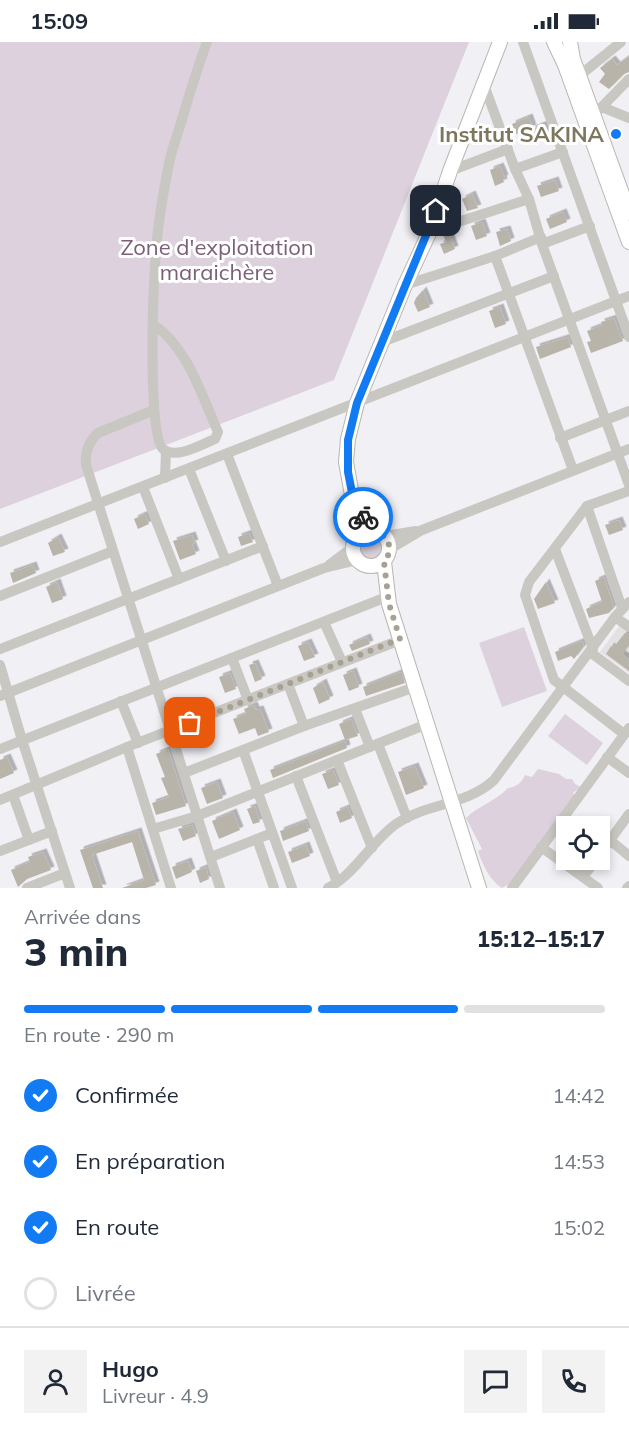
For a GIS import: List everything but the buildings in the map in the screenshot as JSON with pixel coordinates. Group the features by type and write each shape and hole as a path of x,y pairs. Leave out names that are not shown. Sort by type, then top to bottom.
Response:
{"main road":[{"path":"479,888 371,548 355,508 346,449 357,403 405,285 430,231 450,171 500,42"},
{"path":"554,42 565,65 629,242"},
{"path":"570,42 579,76 598,111 629,213"}],"street":[{"path":"153,324 168,335 186,361 218,432 217,438 184,451 166,451 161,447 157,438 154,410 153,324 155,266 168,168 207,42"},
{"path":"523,42 629,337"},
{"path":"579,76 621,42"},
{"path":"598,111 629,79"},
{"path":"484,85 515,169 529,199 541,240 629,485"},
{"path":"598,111 629,118"},
{"path":"450,171 508,149"},
{"path":"515,169 563,152"},
{"path":"430,231 529,199"},
{"path":"405,285 590,226"},
{"path":"495,256 573,470"},
{"path":"382,342 554,276"},
{"path":"0,541 629,296"},
{"path":"154,410 106,428 93,438 85,456 98,504 220,888"},
{"path":"560,438 629,411"},
{"path":"4,694 371,548 629,449"},
{"path":"165,478 166,451"},
{"path":"227,454 278,586"},
{"path":"189,469 226,561"},
{"path":"143,487 179,579"},
{"path":"517,886 542,847 627,731 562,688 554,680 525,595 529,582 586,506 629,491"},
{"path":"296,776 332,885 394,825 407,818 476,794 494,780 626,605 586,506"},
{"path":"0,649 263,546"},
{"path":"555,549 591,650 629,681"},
{"path":"0,596 113,551"},
{"path":"0,748 324,622 387,601"},
{"path":"615,617 629,627"},
{"path":"324,622 342,663"},
{"path":"0,801 132,745 400,639"},
{"path":"232,658 248,699"},
{"path":"0,666 4,694 37,784 70,888"},
{"path":"288,684 304,726"},
{"path":"184,773 304,726 415,687"},
{"path":"121,701 153,829 171,888"},
{"path":"355,709 407,818"},
{"path":"153,829 198,816 427,724"},
{"path":"243,750 292,888"},
{"path":"607,758 629,773"},
{"path":"337,760 372,848"},
{"path":"13,795 29,840"},
{"path":"629,814 610,840 629,856"},
{"path":"0,851 52,831"},
{"path":"211,857 272,833"},
{"path":"257,839 274,888"},
{"path":"542,847 598,888"},
{"path":"583,877 588,870"},
{"path":"27,888 65,873"}],"shaded area":[{"path":"620,625 629,632 629,673 600,652"}],"green space":[{"name":"Zone d'exploitation maraichère","path":"0,42 469,42 334,380 0,509"},
{"path":"371,533 381,538 386,548 381,558 371,563 361,558 356,548 361,538"},
{"path":"524,627 547,691 502,707 479,643"},
{"path":"565,714 603,743 587,765 548,736"},
{"path":"538,769 572,779 581,787 573,793 575,797 561,816 556,816 556,823 513,882 502,888 490,877 484,867 478,851 482,849 466,818 508,788 519,784 525,775 532,777"}],"way so far":[{"path":"190,723 400,639 386,589 384,562 390,549 389,542 379,531 372,530 363,517"}],"place":[{"name":"Institut SAKINA","path":"616,134"}],"route":[{"path":"363,517 355,508 346,462 348,440 357,403 405,285 430,231 436,211"}]}
